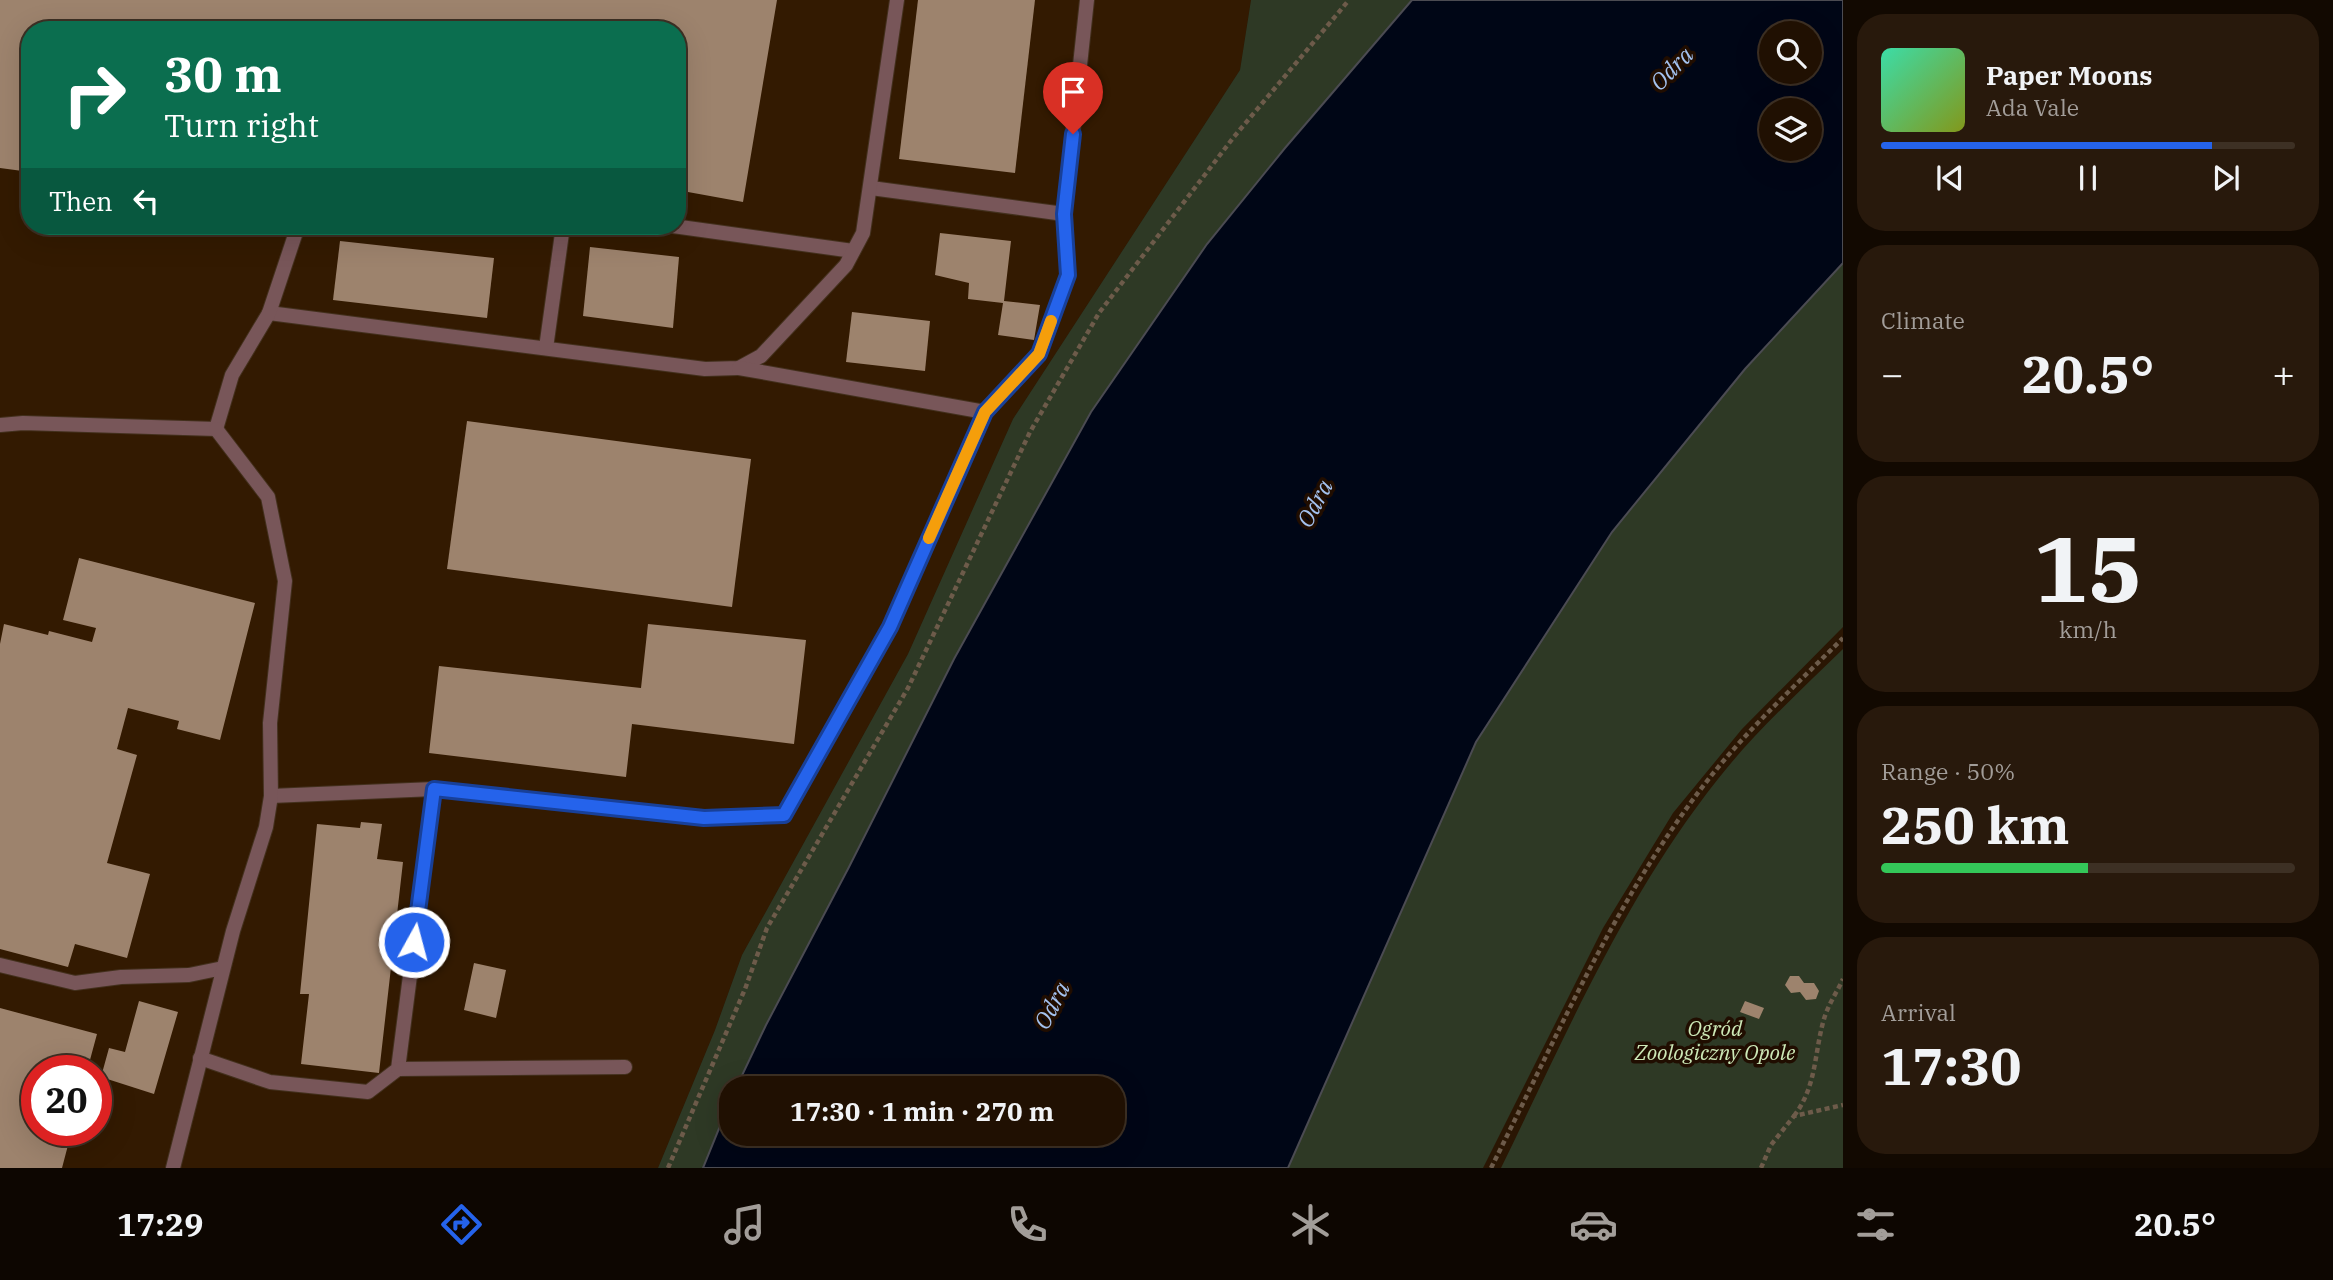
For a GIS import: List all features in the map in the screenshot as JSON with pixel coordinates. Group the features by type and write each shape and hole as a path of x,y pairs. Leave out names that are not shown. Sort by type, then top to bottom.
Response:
{"lane":[{"path":"739,368 761,356 846,265 863,233 897,0"},
{"path":"271,796 434,789 704,818 784,815 890,627 985,412 1039,354 1068,275 1064,214 1087,0"},
{"path":"871,188 1064,214"},
{"path":"686,228 853,251"},
{"path":"216,429 233,375 269,313 295,235"},
{"path":"546,348 562,235"},
{"path":"269,313 705,369 739,368 985,412"},
{"path":"0,425 23,423 216,429"},
{"path":"173,1168 223,968 267,827 271,796 270,723 285,581 268,497 216,429"},
{"path":"398,1069 434,789"},
{"path":"0,965 75,983 121,977 189,975 223,968"},
{"path":"200,1058 270,1082 368,1092 398,1069 625,1067"}],"path":[{"path":"668,1168 745,989 767,928 908,688 1030,432 1108,302 1233,138 1349,0"},
{"path":"1492,1168 1611,931 1679,820 1738,745 1843,638"},
{"path":"1761,1168 1770,1145 1805,1102 1815,1075 1824,1017 1843,979"},
{"path":"1794,1116 1843,1105"}],"shaded area":[{"path":"0,0 1251,0 1240,70 1013,419 908,654 742,955 715,1030 658,1168 0,1168"}],"green space":[{"path":"1251,0 1412,0 1207,244 1091,412 954,659 742,1076 719,1076 719,1129 703,1168 658,1168 715,1030 742,955 908,654 1013,419 1240,70"},
{"path":"1843,263 1843,627 1742,729 1673,813 1603,928 1483,1168 1288,1168 1476,742 1612,532 1745,369"},
{"name":"Ogród Zoologiczny Opole","path":"1843,649 1843,1168 1501,1168 1599,968 1654,870 1718,779 1747,745"}],"water":[{"name":"Odra","path":"1412,0 1843,0 1843,263 1745,369 1612,532 1476,742 1288,1168 703,1168 719,1129 719,1146 1125,1146 1125,1076 742,1076 954,659 1091,412 1207,244"}],"building":[{"path":"0,0 777,0 743,202 686,192 686,21 21,21 21,171 0,168"},
{"path":"918,0 1035,0 1015,173 899,159"},
{"path":"940,233 1011,241 1004,301 1040,305 1034,340 998,335 1003,303 968,299 969,283 935,275"},
{"path":"340,241 494,258 487,318 333,300"},
{"path":"590,247 679,257 673,328 583,316"},
{"path":"852,312 930,321 925,371 846,362"},
{"path":"467,421 751,459 732,607 447,569"},
{"path":"79,558 255,603 220,740 177,729 179,721 128,708 117,749 137,755 107,863 150,874 127,958 75,944 68,967 0,949 0,644 4,624 48,635 49,631 92,642 96,628 63,620"},
{"path":"648,624 806,640 794,744 632,724 626,777 429,753 439,666 641,688"},
{"path":"361,822 382,824 377,859 403,862 379,1073 301,1064 309,994 300,994 317,824 360,828"},
{"path":"474,963 506,970 496,1018 464,1010"},
{"path":"1790,976 1799,976 1804,983 1814,983 1819,991 1816,999 1806,1000 1800,992 1791,993 1785,985"},
{"path":"139,1001 178,1012 154,1094 112,1081 112,1055 107,1055 109,1048 125,1052"},
{"path":"1745,1001 1764,1008 1759,1019 1740,1012"},
{"path":"0,1008 97,1034 91,1055 21,1055 21,1146 68,1146 62,1168 0,1168"}],"slow traffic":[{"path":"929,538 985,412 1039,354 1051,321"}],"route":[{"path":"414,942 434,789 704,818 784,815 890,627 985,412 1039,354 1068,275 1064,214 1073,134"}]}
